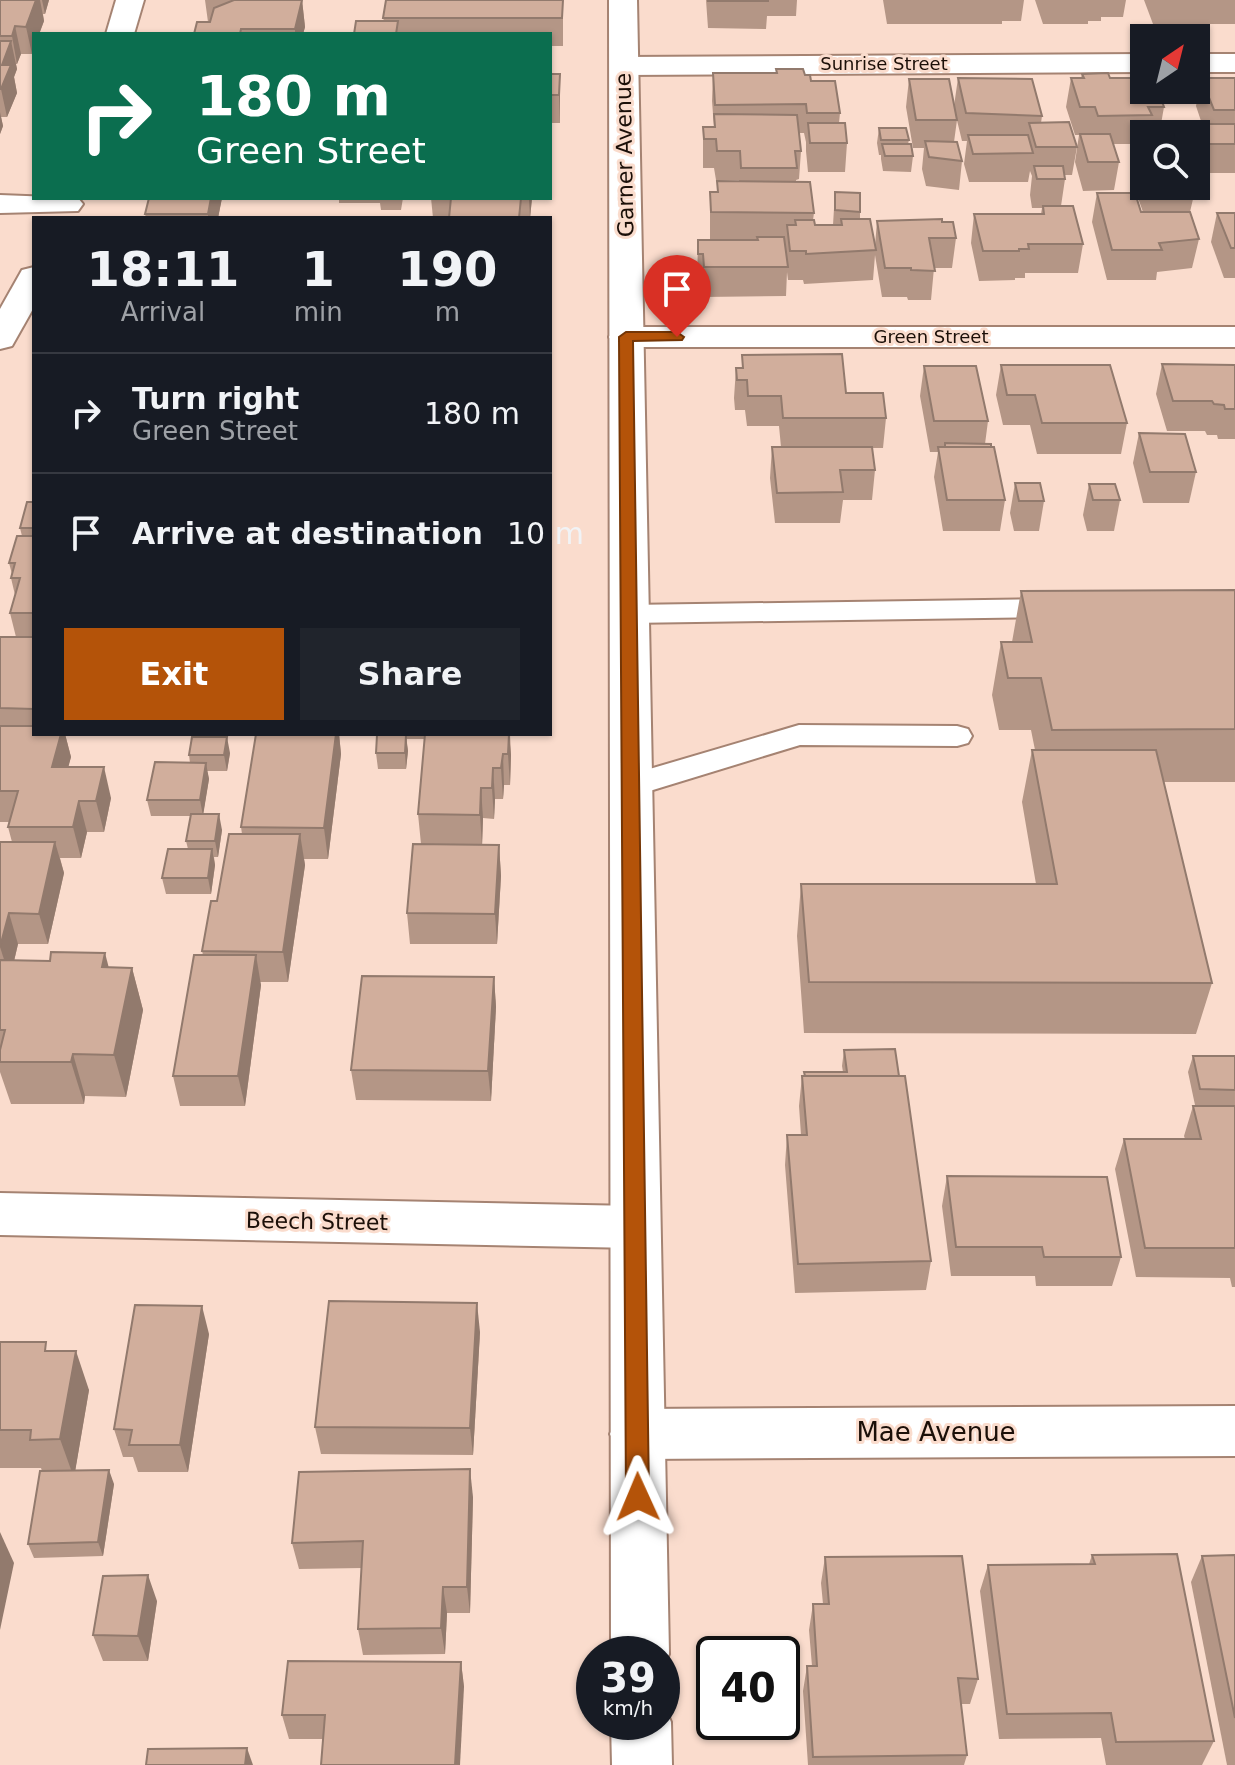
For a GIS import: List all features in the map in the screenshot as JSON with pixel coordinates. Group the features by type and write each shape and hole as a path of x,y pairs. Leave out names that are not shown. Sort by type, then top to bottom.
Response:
{"street":[{"path":"121,32 130,0"},
{"name":"Garner Avenue","path":"623,0 640,1636"},
{"name":"Sunrise Street","path":"624,66 1130,63"},
{"path":"1210,63 1235,63"},
{"path":"0,204 66,207"},
{"path":"0,339 32,281"},
{"name":"Green Street","path":"626,337 1235,337"},
{"name":"Beech Street","path":"0,1214 635,1227"},
{"name":"Mae Avenue","path":"637,1434 1235,1431"},
{"path":"641,1740 642,1765"}],"lane":[{"path":"628,614 1093,608"},
{"path":"630,786 799,735 957,736"}],"building":[{"path":"0,0 36,0 26,27 15,26 12,36 0,36"},
{"path":"234,0 302,0 295,29 194,32 197,22 210,22 214,8"},
{"path":"386,0 563,0 562,18 383,18"},
{"path":"768,0 768,1 708,1"},
{"path":"356,21 398,21 396,32 354,32"},
{"path":"0,41 11,41 2,65 11,65 1,89 0,89"},
{"path":"776,69 803,69 805,75 810,75 811,81 835,81 840,113 807,113 806,104 715,105 713,73 777,73"},
{"path":"1108,73 1110,78 1130,78 1130,104 1163,104 1164,107 1148,107 1152,115 1098,116 1095,107 1080,107 1071,78 1084,78 1082,74"},
{"path":"552,74 560,74 559,95 552,95"},
{"path":"958,78 1032,79 1042,116 966,113"},
{"path":"1210,78 1235,78 1235,110 1214,110 1210,100"},
{"path":"909,79 949,79 957,120 916,120"},
{"path":"714,114 797,115 801,151 795,151 797,168 741,168 740,151 717,151 716,139 704,139 703,127 715,127"},
{"path":"1069,122 1077,147 1036,147 1029,123"},
{"path":"808,123 845,123 847,143 810,143"},
{"path":"1210,124 1235,124 1235,144 1210,144"},
{"path":"879,128 906,128 909,140 881,140"},
{"path":"1080,134 1110,134 1119,162 1088,162"},
{"path":"968,135 1028,135 1033,153 973,154"},
{"path":"925,141 957,142 962,161 929,157"},
{"path":"882,144 911,144 913,156 885,156"},
{"path":"1034,166 1063,166 1065,179 1037,179"},
{"path":"717,181 810,182 814,213 711,212 710,192 718,192"},
{"path":"835,192 860,193 860,212 835,210"},
{"path":"1097,193 1130,193 1130,200 1137,200 1141,212 1190,212 1199,239 1159,243 1162,250 1112,250"},
{"path":"148,200 211,200 208,214 145,214"},
{"path":"451,200 521,200 519,216 449,216"},
{"path":"1043,206 1073,206 1083,244 1028,244 1029,249 1019,251 983,251 974,214 1044,214"},
{"path":"1217,213 1235,213 1235,248 1231,248"},
{"path":"841,219 870,219 876,250 806,254 806,251 790,251 787,225 796,225 795,220 814,220 815,225 842,225"},
{"path":"942,219 942,222 953,222 956,238 929,238 935,271 885,268 877,221"},
{"path":"757,237 784,237 788,267 704,267 703,254 698,254 698,240 758,240"},
{"path":"842,354 846,393 883,393 886,418 783,418 781,396 748,396 747,380 737,380 736,368 743,368 742,355"},
{"path":"1162,364 1235,365 1235,409 1225,409 1224,405 1212,401 1173,401"},
{"path":"1001,365 1110,365 1127,423 1042,423 1035,395 1007,395"},
{"path":"924,366 976,366 988,421 934,421"},
{"path":"1139,433 1185,434 1196,472 1150,472"},
{"path":"945,443 991,444 991,447 945,447"},
{"path":"772,447 872,447 875,470 840,470 843,492 777,493"},
{"path":"938,447 994,447 1005,500 947,500"},
{"path":"1015,483 1040,483 1044,501 1019,501"},
{"path":"1089,484 1115,484 1120,500 1093,500"},
{"path":"27,502 32,502 32,528 20,528"},
{"path":"17,536 32,536 32,613 10,613 20,578 11,578 15,563 9,563"},
{"path":"1235,590 1235,729 1052,730 1041,678 1008,678 1001,642 1032,642 1021,591"},
{"path":"0,637 32,637 32,709 0,708"},
{"path":"0,726 32,726 32,736 60,736 52,767 104,767 96,801 79,801 73,827 8,827 18,791 0,791"},
{"path":"256,736 336,736 324,828 241,827"},
{"path":"377,736 406,736 405,753 376,753"},
{"path":"425,736 509,736 508,754 503,754 501,768 493,768 492,788 481,788 480,815 418,814"},
{"path":"192,737 227,737 224,755 189,755"},
{"path":"1032,750 1156,750 1212,983 809,982 801,884 1057,884"},
{"path":"155,762 206,763 200,800 147,800"},
{"path":"191,814 219,814 215,841 186,841"},
{"path":"229,834 300,834 283,952 202,951 211,901 217,901"},
{"path":"0,842 55,842 39,914 9,913 0,947"},
{"path":"413,844 499,845 495,914 407,913"},
{"path":"168,849 212,849 208,878 162,878"},
{"path":"51,952 105,953 102,967 132,968 114,1055 73,1054 71,1062 0,1062 5,1030 0,1030 0,960 50,961"},
{"path":"194,955 256,955 238,1076 173,1076"},
{"path":"362,976 494,977 488,1071 351,1070"},
{"path":"895,1049 899,1076 805,1076 804,1072 847,1072 844,1050"},
{"path":"1193,1056 1235,1056 1235,1090 1200,1089"},
{"path":"802,1076 905,1076 931,1261 798,1264 787,1135 807,1135"},
{"path":"1193,1106 1235,1106 1235,1248 1145,1248 1124,1139 1201,1139"},
{"path":"947,1176 1107,1177 1121,1257 1044,1257 1042,1247 956,1247"},
{"path":"329,1301 477,1303 470,1428 315,1427"},
{"path":"135,1305 202,1306 180,1445 129,1445 132,1430 114,1429"},
{"path":"0,1342 46,1342 45,1351 76,1351 60,1439 30,1440 31,1430 0,1430"},
{"path":"470,1469 467,1587 443,1587 441,1628 358,1629 363,1541 292,1543 299,1472"},
{"path":"109,1470 98,1542 28,1544 40,1471"},
{"path":"1177,1554 1214,1741 1116,1742 1111,1713 1007,1714 988,1565 1095,1564 1092,1555"},
{"path":"1235,1555 1235,1718 1202,1556"},
{"path":"962,1556 978,1679 958,1678 967,1755 813,1757 807,1666 817,1666 813,1604 829,1604 825,1557"},
{"path":"148,1575 138,1636 93,1635 103,1576"},
{"path":"288,1661 461,1662 455,1765 321,1765 325,1715 282,1715"},
{"path":"247,1748 245,1765 146,1765 148,1749"}],"route":[{"path":"638,1497 626,337 677,337"}]}
